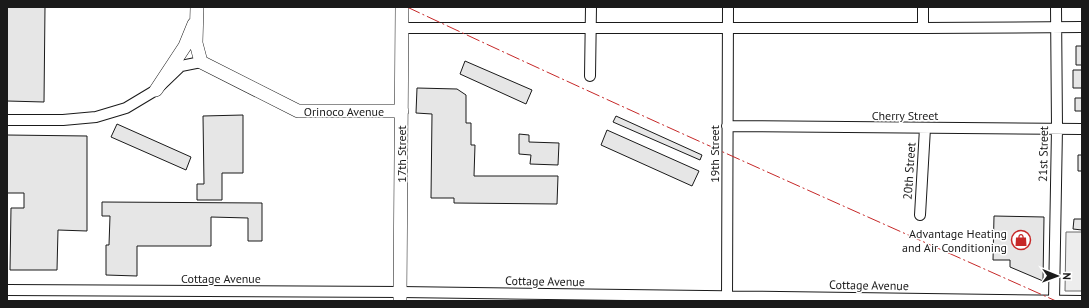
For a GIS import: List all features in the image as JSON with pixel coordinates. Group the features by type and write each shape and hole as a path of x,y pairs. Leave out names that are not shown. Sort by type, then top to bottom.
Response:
{"street":[{"name":"17th Street","path":"400,296 402,7"},
{"path":"590,76 591,7"},
{"name":"19th Street","path":"727,298 728,7"},
{"path":"923,7 923,28"},
{"name":"21st Street","path":"1054,300 1057,128 1056,7"},
{"path":"7,120 63,120 96,117 126,108 156,90 181,66 201,62 196,43 197,12"},
{"path":"156,90 185,46 197,12"},
{"path":"402,28 1082,27"},
{"name":"Orinoco Avenue","path":"201,62 298,111 402,111"},
{"name":"Cherry Street","path":"727,126 1082,129"},
{"name":"20th Street","path":"920,215 925,128"},
{"name":"Cottage Avenue","path":"7,290 588,298 1082,301"}],"shaded area":[{"path":"1066,232 1082,232 1082,291 1065,291"}],"building":[{"path":"7,7 45,7 44,102 7,101"},
{"path":"1076,46 1082,46 1082,65 1076,65"},
{"path":"465,61 532,90 526,104 460,74"},
{"path":"1073,70 1082,70 1082,88 1073,88"},
{"path":"417,88 457,89 466,95 466,123 471,123 471,145 475,145 474,176 558,176 557,204 454,203 454,198 431,198 432,114 416,113"},
{"path":"1075,98 1082,98 1082,111 1075,111"},
{"path":"243,115 243,173 222,173 222,200 197,200 197,184 204,184 203,116"},
{"path":"616,116 702,155 700,160 613,122"},
{"path":"117,124 191,157 186,170 111,137"},
{"path":"607,130 699,171 692,186 601,145"},
{"path":"519,134 529,135 529,142 559,143 558,165 530,164 531,155 519,154"},
{"path":"7,135 87,136 87,231 58,230 57,270 10,270 11,208 24,208 24,193 7,193"},
{"path":"1078,155 1082,155 1082,171 1078,171"},
{"path":"102,202 262,203 262,241 248,241 248,218 211,217 211,246 137,246 137,276 106,275 106,245 109,245 110,216 102,216"},
{"path":"994,216 1044,217 1043,281 1010,267 1010,260 993,260"},
{"path":"1074,219 1082,219 1082,230 1073,229"}],"power":[{"path":"407,7 650,119 1056,301"}],"place":[{"name":"Advantage Heating and Air Conditioning","path":"1021,240"}]}
